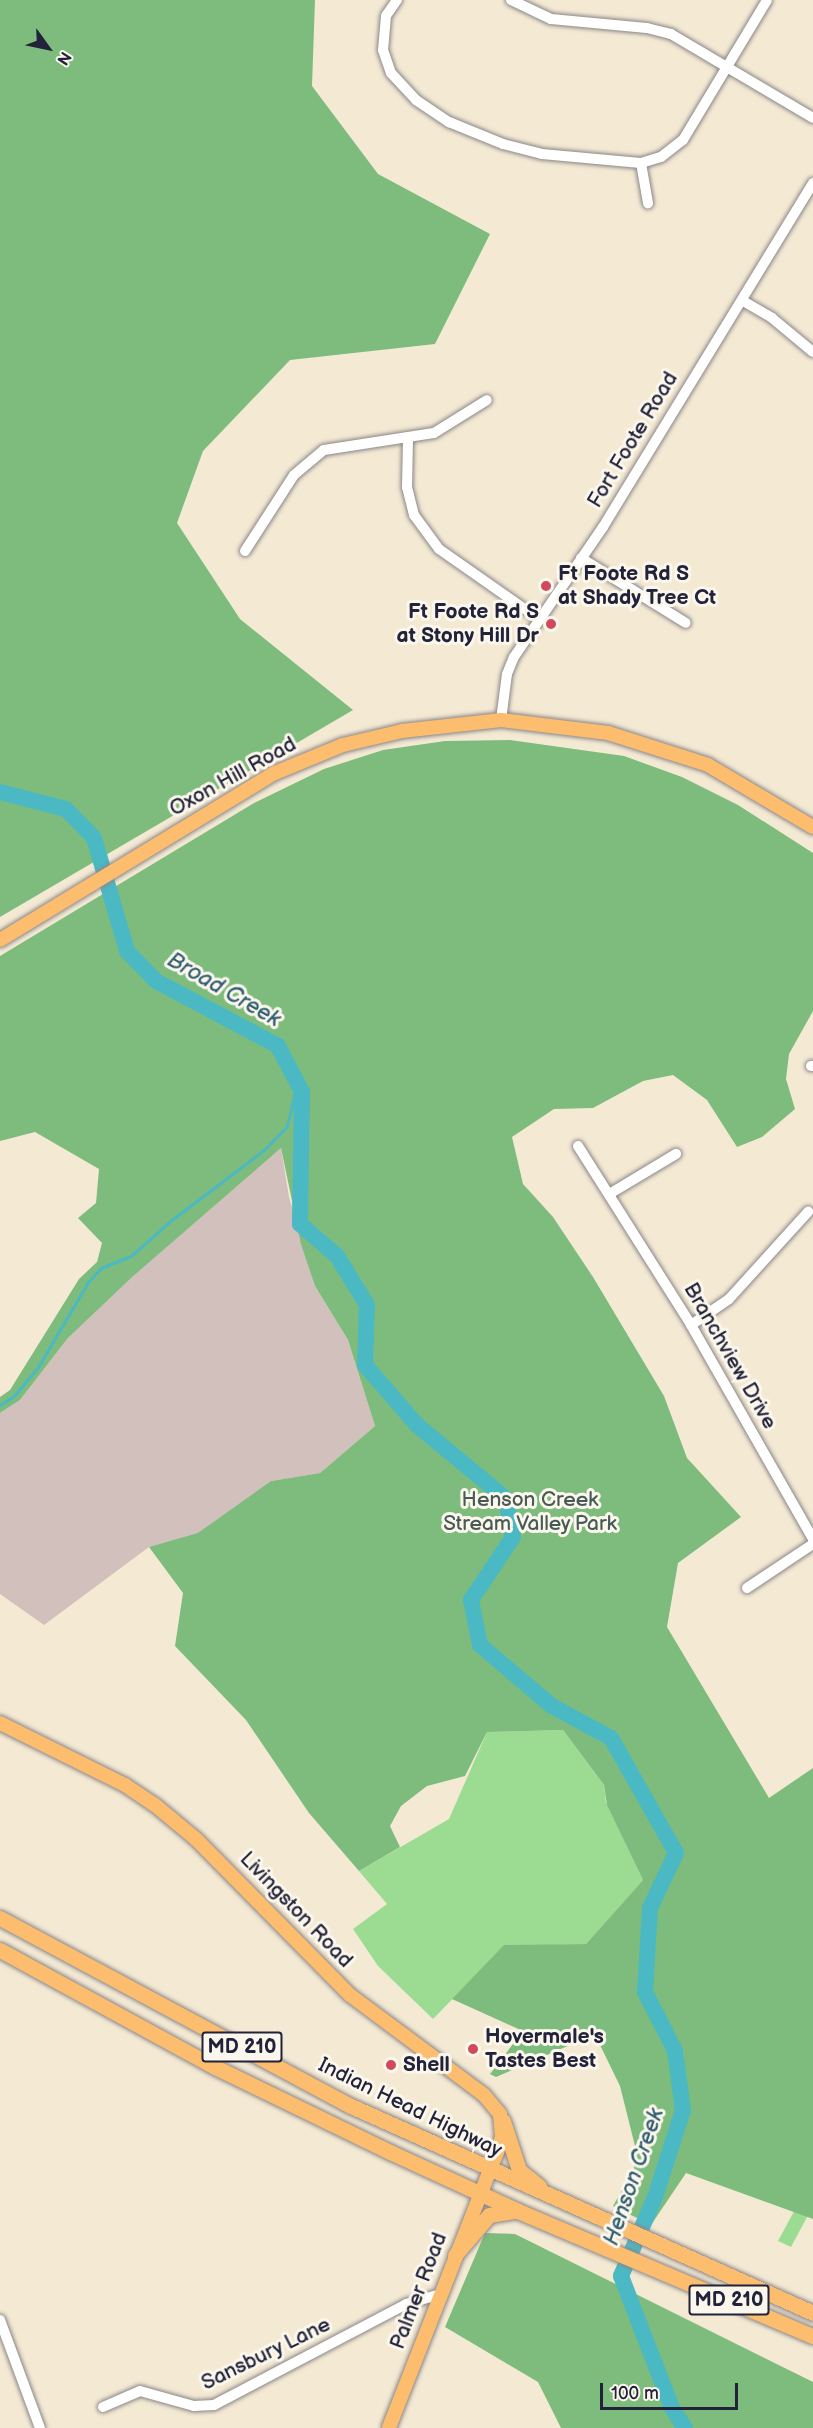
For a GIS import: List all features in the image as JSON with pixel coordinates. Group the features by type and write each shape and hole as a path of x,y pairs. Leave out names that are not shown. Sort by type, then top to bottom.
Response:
{"highway":[{"name":"Indian Head Highway","path":"0,1918 351,2106 488,2170 813,2313"},
{"name":"MD 210","path":"0,1950 215,2067 518,2211 813,2336"},
{"path":"503,2121 519,2170 569,2206"},
{"path":"456,2255 489,2215 518,2211"}],"main road":[{"name":"Oxon Hill Road","path":"0,940 242,791 320,753 385,734 501,720 570,726 656,746 717,770 813,827"},
{"name":"Livingston Road","path":"0,1723 119,1782 155,1805 196,1839 350,1995 484,2095 495,2105 503,2121"},
{"path":"488,2170 498,2152 503,2121"},
{"name":"Palmer Road","path":"389,2428 488,2170"}],"street":[{"path":"397,0 386,16 382,50 400,85 424,105 470,132 522,149 641,162 661,157 683,140 767,0"},
{"path":"511,0 550,19 659,30 687,42 813,118"},
{"path":"641,162 648,203"},
{"name":"Fort Foote Road","path":"501,720 507,674 539,619 581,558 743,301 813,183"},
{"path":"743,301 772,318 813,352"},
{"path":"245,551 294,475 324,450 408,439 434,433 487,400"},
{"path":"408,439 407,486 414,515 439,549 539,619"},
{"path":"581,558 686,623"},
{"name":"Branchview Drive","path":"578,1146 692,1325 813,1541"},
{"path":"610,1193 676,1154"},
{"path":"692,1325 729,1299 808,1212"},
{"path":"747,1588 813,1541"},
{"name":"Sansbury Lane","path":"103,2407 140,2391 194,2406 214,2405 406,2304 441,2294"},
{"path":"0,2320 3,2336 40,2428"}],"shaded area":[{"path":"281,1148 289,1197 315,1286 348,1340 375,1426 320,1473 271,1481 198,1534 149,1547 44,1625 0,1594 0,1413 20,1400 68,1338 132,1276"}],"green space":[{"path":"0,0 315,0 312,86 378,174 490,234 435,344 290,360 203,451 177,523 240,619 353,710 0,917"},
{"name":"Henson Creek Stream Valley Park","path":"510,740 624,756 682,777 738,805 813,853 813,1011 789,1054 786,1079 795,1109 762,1137 737,1147 707,1100 673,1075 643,1081 593,1108 554,1109 512,1137 523,1184 553,1217 593,1277 664,1396 687,1458 741,1517 678,1563 667,1627 769,1798 813,1768 813,2219 686,2173 651,2225 613,2206 634,2169 635,2146 620,2086 600,2045 584,2039 496,2077 490,2074 523,2031 452,1999 504,1945 586,1944 643,1880 607,1805 604,1785 563,1730 487,1732 465,1776 427,1786 401,1806 390,1826 400,1847 359,1871 309,1813 246,1720 175,1646 183,1593 149,1547 198,1533 271,1481 320,1473 375,1426 348,1340 315,1286 301,1244 281,1148 132,1277 68,1338 20,1400 0,1413 0,1397 10,1390 79,1279 97,1262 102,1243 78,1218 96,1203 99,1169 35,1132 0,1141 0,956 254,803 324,769 383,750 445,741"},
{"path":"563,1730 604,1785 606,1802 643,1880 586,1944 504,1946 433,2019 378,1966 353,1929 387,1904 359,1871 449,1819 487,1732"},
{"path":"813,2176 813,2206 791,2247 778,2241"},
{"path":"485,2233 515,2234 813,2382 813,2428 561,2428 538,2382 445,2327"}],"waterway":[{"name":"Henson Creek","path":"0,792 66,809 94,838 127,951 156,981 278,1046 302,1092 300,1224 337,1256 367,1305 365,1365 417,1425 506,1499 513,1537 471,1600 480,1645 552,1706 611,1738 676,1853 650,1908 645,1992 675,2051 683,2110 655,2197 621,2276 672,2408 685,2428"},
{"path":"0,1405 13,1397 38,1367 88,1282 101,1268 131,1256 169,1222 264,1150 287,1126 297,1083"}],"place":[{"name":"Ft Foote Rd S at Shady Tree Ct","path":"546,586"},
{"name":"Ft Foote Rd S at Stony Hill Dr","path":"551,624"},
{"name":"Hovermale's Tastes Best","path":"473,2049"},
{"name":"Shell","path":"391,2065"}],"water label":[{"name":"Broad Creek","path":"224,990"}]}
